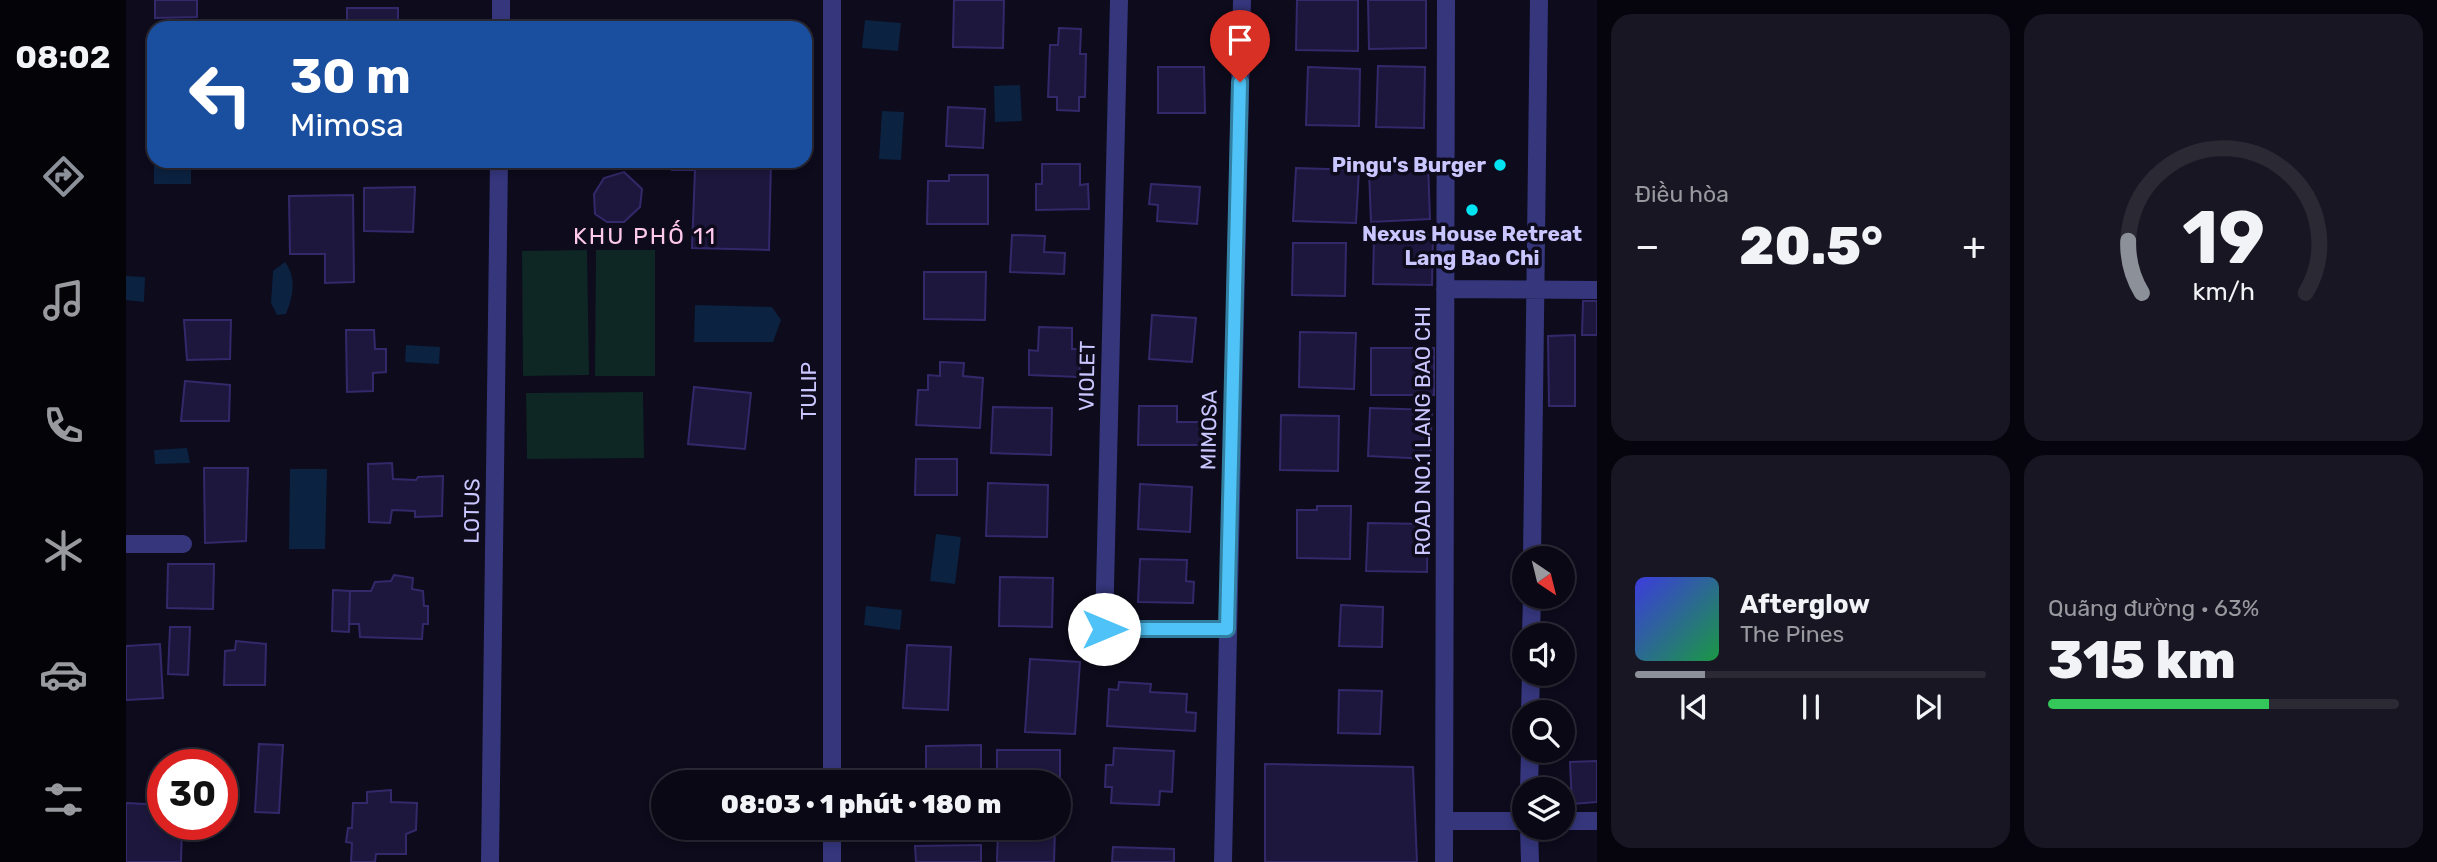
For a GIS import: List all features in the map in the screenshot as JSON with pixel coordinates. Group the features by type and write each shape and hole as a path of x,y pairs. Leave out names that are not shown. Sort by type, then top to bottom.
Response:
{"street":[{"path":"501,0 501,21"},
{"name":"TULIP","path":"832,0 832,770"},
{"name":"VIOLET","path":"1119,0 1104,629 1227,629"},
{"name":"MIMOSA","path":"1223,862 1242,0"},
{"name":"ROAD NO.1 LANG BAO CHI","path":"1444,862 1446,0"},
{"path":"1532,546 1539,0"},
{"name":"LOTUS","path":"490,862 499,168"},
{"path":"1446,289 1597,290"},
{"path":"126,544 183,544"},
{"path":"1446,821 1512,821"},
{"path":"1575,821 1597,821"},
{"path":"832,840 832,862"},
{"path":"1529,840 1530,862"}],"green space":[{"path":"587,250 589,375 523,376 522,251"},
{"path":"596,250 655,250 655,376 595,376"},
{"path":"643,392 644,458 527,459 526,393"}],"water":[{"path":"865,20 901,23 898,51 862,48"},
{"path":"1020,85 1022,121 995,122 994,86"},
{"path":"882,111 904,112 901,160 879,159"},
{"path":"154,168 191,168 191,184 154,184"},
{"path":"285,262 291,274 292,294 286,314 277,315 271,303 273,271"},
{"path":"126,276 145,277 144,302 126,300"},
{"path":"695,305 772,307 781,320 773,342 694,342"},
{"path":"406,345 440,347 439,364 405,362"},
{"path":"187,448 190,463 155,464 154,450"},
{"path":"290,469 327,469 325,549 289,549"},
{"path":"936,534 961,537 955,584 930,581"},
{"path":"866,606 902,610 900,630 864,625"}],"building":[{"path":"155,0 197,0 197,17 155,18"},
{"path":"954,0 1004,0 1003,48 953,47"},
{"path":"1297,0 1358,0 1358,51 1296,50"},
{"path":"1368,0 1426,0 1426,48 1369,49"},
{"path":"347,8 398,8 398,21 347,21"},
{"path":"1059,28 1081,29 1080,54 1086,54 1085,97 1079,97 1079,111 1057,110 1057,97 1048,97 1050,45 1058,45"},
{"path":"1378,66 1425,67 1424,128 1376,127"},
{"path":"1158,67 1204,67 1205,113 1158,113"},
{"path":"1308,67 1360,69 1359,126 1306,125"},
{"path":"948,107 985,109 983,148 946,146"},
{"path":"1428,163 1430,219 1371,222 1369,172 1404,170 1404,164"},
{"path":"1042,164 1080,164 1080,185 1088,184 1089,209 1036,210 1036,184 1042,184"},
{"path":"771,168 769,250 692,248 695,170 672,170"},
{"path":"1296,168 1359,170 1356,223 1293,221"},
{"path":"624,172 642,189 640,207 624,222 607,222 595,214 594,194 604,178"},
{"path":"949,175 988,175 988,224 927,224 928,181 949,181"},
{"path":"1151,184 1200,187 1197,224 1157,221 1158,205 1149,204"},
{"path":"415,187 413,232 364,231 364,188"},
{"path":"353,195 354,282 325,283 325,254 290,254 289,196"},
{"path":"1012,235 1045,236 1044,252 1065,253 1064,274 1010,272"},
{"path":"1374,235 1433,235 1432,285 1373,284"},
{"path":"1293,243 1346,243 1345,296 1292,295"},
{"path":"924,272 986,272 985,320 924,319"},
{"path":"1583,301 1597,301 1597,335 1582,335"},
{"path":"1152,315 1196,318 1192,362 1149,359"},
{"path":"184,320 231,320 230,359 187,360"},
{"path":"1039,327 1072,328 1072,349 1081,349 1079,377 1029,375 1029,350 1038,351"},
{"path":"346,330 374,330 375,349 386,349 386,372 373,373 373,391 347,392"},
{"path":"1300,332 1356,333 1354,389 1299,387"},
{"path":"1575,335 1575,406 1549,406 1548,336"},
{"path":"1371,348 1434,348 1434,395 1371,395"},
{"path":"940,362 964,363 963,376 983,378 980,428 916,425 918,390 928,390 928,375 940,376"},
{"path":"185,381 230,385 229,421 181,421"},
{"path":"694,387 751,393 745,449 688,444"},
{"path":"1139,406 1177,406 1177,422 1202,422 1202,445 1138,445"},
{"path":"993,407 1052,408 1051,455 991,453"},
{"path":"1370,408 1432,410 1430,459 1368,456"},
{"path":"1281,415 1339,416 1338,471 1280,470"},
{"path":"916,459 957,459 957,495 915,495"},
{"path":"392,463 393,479 416,480 418,477 443,476 442,516 415,517 415,511 392,510 390,523 369,522 368,464"},
{"path":"204,468 248,468 246,541 205,543"},
{"path":"988,483 1048,485 1047,537 986,536"},
{"path":"1140,484 1192,487 1190,532 1138,529"},
{"path":"1317,506 1351,506 1350,559 1297,558 1297,510 1317,510"},
{"path":"1368,523 1428,524 1427,572 1366,571"},
{"path":"1140,559 1187,560 1186,581 1194,582 1193,603 1138,602"},
{"path":"168,564 214,564 213,609 167,608"},
{"path":"394,575 413,578 412,589 423,591 424,606 428,606 428,624 423,624 422,639 360,637 359,624 349,624 350,591 371,591 375,582 391,581"},
{"path":"1000,577 1053,578 1052,627 999,626"},
{"path":"333,590 350,591 349,632 332,631"},
{"path":"1341,605 1383,607 1382,647 1339,646"},
{"path":"170,627 190,627 188,675 168,674"},
{"path":"236,641 266,644 265,685 224,685 225,651 235,650"},
{"path":"160,644 163,698 126,700 126,646"},
{"path":"907,645 951,647 948,710 903,708"},
{"path":"1030,659 1080,662 1075,734 1025,732"},
{"path":"1119,682 1151,684 1150,692 1187,694 1186,712 1196,713 1195,731 1107,726 1109,689 1118,690"},
{"path":"1339,690 1382,691 1380,734 1338,733"},
{"path":"259,744 283,745 279,813 255,812"},
{"path":"981,745 981,770 926,770 926,746"},
{"path":"1114,748 1174,751 1172,792 1160,791 1159,805 1111,803 1112,787 1105,787 1106,765 1113,765"},
{"path":"997,750 1060,750 1060,770 997,770"},
{"path":"1597,761 1597,802 1575,804 1575,777 1571,777 1570,763"},
{"path":"1265,764 1413,767 1417,862 1265,862"},
{"path":"391,790 391,802 417,803 416,830 406,834 406,854 376,854 375,862 351,862 352,843 346,842 348,828 352,828 353,803 367,803 367,792"},
{"path":"126,803 147,804 147,840 182,840 181,862 126,862"},
{"path":"998,840 1055,840 1054,862 997,862"},
{"path":"981,845 981,862 916,862 915,846"},
{"path":"1113,847 1174,849 1174,862 1112,862"}],"place":[{"name":"Pingu's Burger","path":"1500,165"},
{"name":"Nexus House Retreat Lang Bao Chi","path":"1472,210"}],"district":[{"name":"KHU PHỐ 11","path":"645,236"}],"route":[{"path":"1104,629 1227,629 1240,82"}]}
